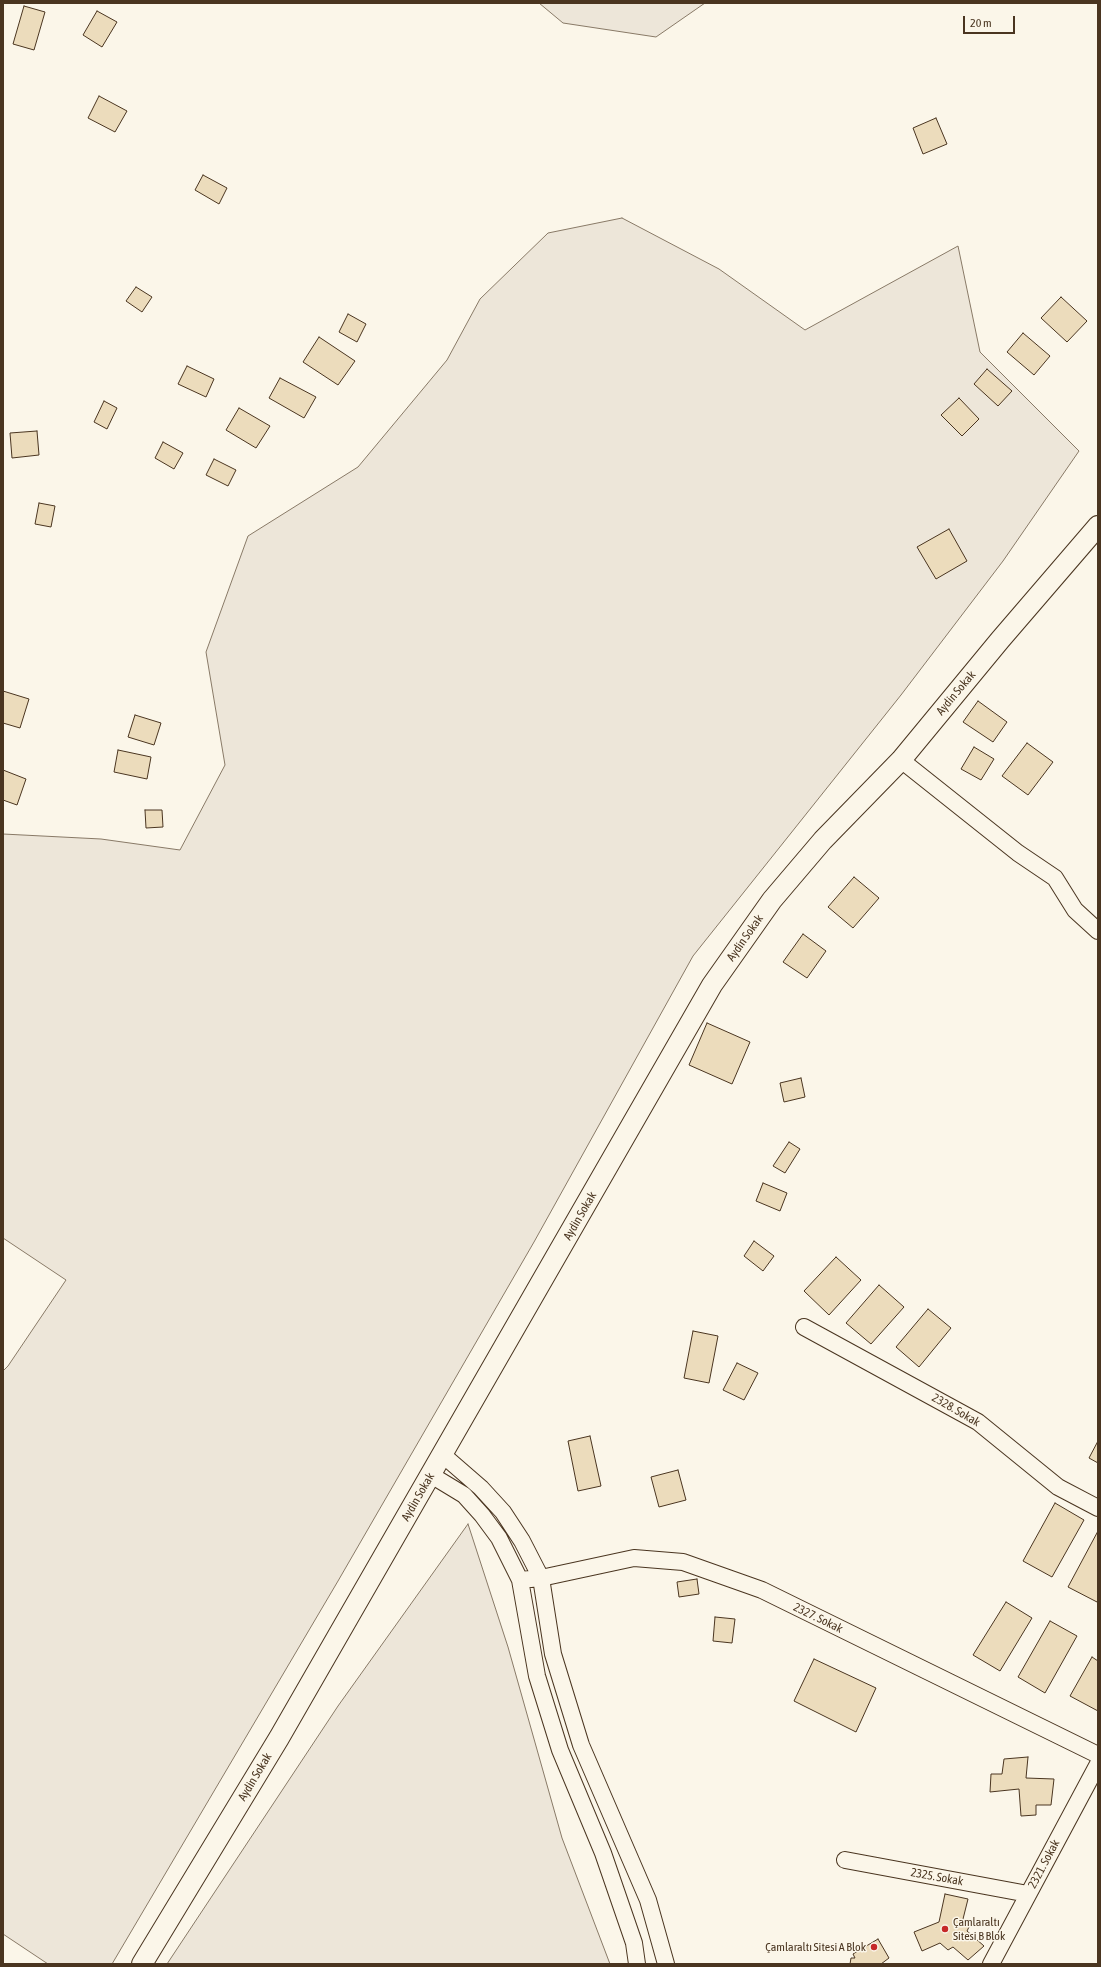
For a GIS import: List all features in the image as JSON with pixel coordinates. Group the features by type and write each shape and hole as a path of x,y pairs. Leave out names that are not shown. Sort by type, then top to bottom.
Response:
{"street":[{"name":"Aydin Sokak","path":"142,1964 279,1738 712,985 772,900 823,840 901,760 1000,640 1098,526"},
{"path":"901,760 1018,853 1055,878 1075,910 1098,931"},
{"name":"2328. Sokak","path":"804,1327 978,1422 1058,1487 1098,1508"},
{"path":"443,1455 481,1488 502,1512 522,1541 541,1578 553,1654 581,1745 648,1900 666,1964"},
{"path":"431,1475 464,1495 482,1515 499,1538 520,1580 537,1676 560,1750 603,1853 632,1935 637,1964"},
{"name":"2327. Sokak","path":"520,1580 541,1578 634,1558 683,1562 762,1590 1098,1755"},
{"name":"2321. Sokak","path":"991,1964 1098,1764"},
{"name":"2325. Sokak","path":"845,1860 1028,1894"}],"shaded area":[{"path":"539,3 705,3 656,37 563,23"},
{"path":"622,218 719,269 805,330 958,246 980,352 1079,451 1003,561 901,695 693,956 534,1242 338,1581 112,1964 48,1964 3,1934 3,1371 8,1366 66,1280 3,1238 3,834 101,839 180,850 225,765 206,652 248,536 358,467 447,360 480,299 548,233"},
{"path":"468,1524 508,1647 562,1838 610,1964 167,1964 338,1706"}],"building":[{"path":"24,6 45,12 34,50 13,44"},
{"path":"97,11 117,22 102,47 83,35"},
{"path":"99,96 127,111 115,132 88,118"},
{"path":"936,118 947,144 923,154 913,128"},
{"path":"203,175 227,188 219,204 195,190"},
{"path":"136,287 152,297 142,312 126,301"},
{"path":"1061,297 1087,321 1067,342 1041,318"},
{"path":"348,314 366,324 357,342 339,332"},
{"path":"1023,333 1050,356 1034,375 1007,352"},
{"path":"319,337 355,361 338,385 303,362"},
{"path":"187,366 214,379 206,397 178,384"},
{"path":"987,369 1012,391 998,406 974,384"},
{"path":"280,378 316,397 304,418 269,398"},
{"path":"959,398 979,419 962,436 941,415"},
{"path":"104,401 117,408 107,429 94,422"},
{"path":"239,408 270,426 256,448 226,430"},
{"path":"37,431 39,455 12,458 10,433"},
{"path":"163,442 183,453 174,469 155,458"},
{"path":"214,459 236,470 228,486 206,475"},
{"path":"39,503 55,506 51,527 35,524"},
{"path":"949,529 967,561 936,579 917,547"},
{"path":"3,691 29,699 20,728 3,723"},
{"path":"978,701 1007,722 993,742 963,722"},
{"path":"135,715 161,723 154,745 128,737"},
{"path":"1027,743 1053,762 1028,795 1002,776"},
{"path":"974,747 994,759 981,780 961,769"},
{"path":"118,750 151,757 147,779 114,772"},
{"path":"3,770 26,779 17,805 3,800"},
{"path":"145,810 162,810 163,827 146,828"},
{"path":"854,877 879,898 853,928 828,907"},
{"path":"803,934 826,951 807,978 783,962"},
{"path":"707,1023 750,1042 732,1084 689,1065"},
{"path":"801,1078 805,1097 784,1102 780,1083"},
{"path":"789,1142 800,1149 785,1173 773,1166"},
{"path":"763,1183 787,1193 780,1211 756,1201"},
{"path":"754,1241 774,1256 763,1271 744,1256"},
{"path":"836,1257 861,1280 829,1315 804,1291"},
{"path":"879,1285 904,1307 871,1344 846,1323"},
{"path":"928,1309 951,1328 919,1367 896,1347"},
{"path":"693,1331 718,1336 709,1383 684,1378"},
{"path":"737,1363 758,1373 744,1400 723,1390"},
{"path":"590,1436 601,1486 578,1491 568,1441"},
{"path":"1098,1441 1098,1463 1089,1458"},
{"path":"678,1470 686,1500 659,1507 651,1477"},
{"path":"1055,1503 1084,1520 1052,1577 1023,1561"},
{"path":"1098,1531 1098,1600 1097,1602 1068,1587"},
{"path":"697,1579 699,1594 679,1597 677,1582"},
{"path":"1006,1602 1032,1618 1000,1671 973,1655"},
{"path":"715,1617 735,1619 732,1643 713,1641"},
{"path":"1050,1621 1077,1636 1045,1693 1018,1677"},
{"path":"1092,1657 1098,1661 1098,1711 1070,1696"},
{"path":"814,1659 876,1688 856,1732 794,1701"},
{"path":"1028,1757 1026,1778 1054,1779 1051,1805 1036,1805 1036,1815 1021,1816 1019,1789 990,1792 991,1774 1002,1774 1004,1759"},
{"name":"Çamlaraltı Sitesi B Blok","path":"945,1894 968,1899 963,1919 969,1927 967,1931 984,1946 968,1960 953,1947 948,1950 940,1943 922,1951 914,1932 939,1922"},
{"name":"Çamlaraltı Sitesi A Blok","path":"878,1939 889,1958 881,1964 850,1964 851,1958 855,1958 853,1954"}],"place":[{"name":"Çamlaraltı Sitesi B Blok","path":"945,1929"},
{"name":"Çamlaraltı Sitesi A Blok","path":"874,1947"}]}
